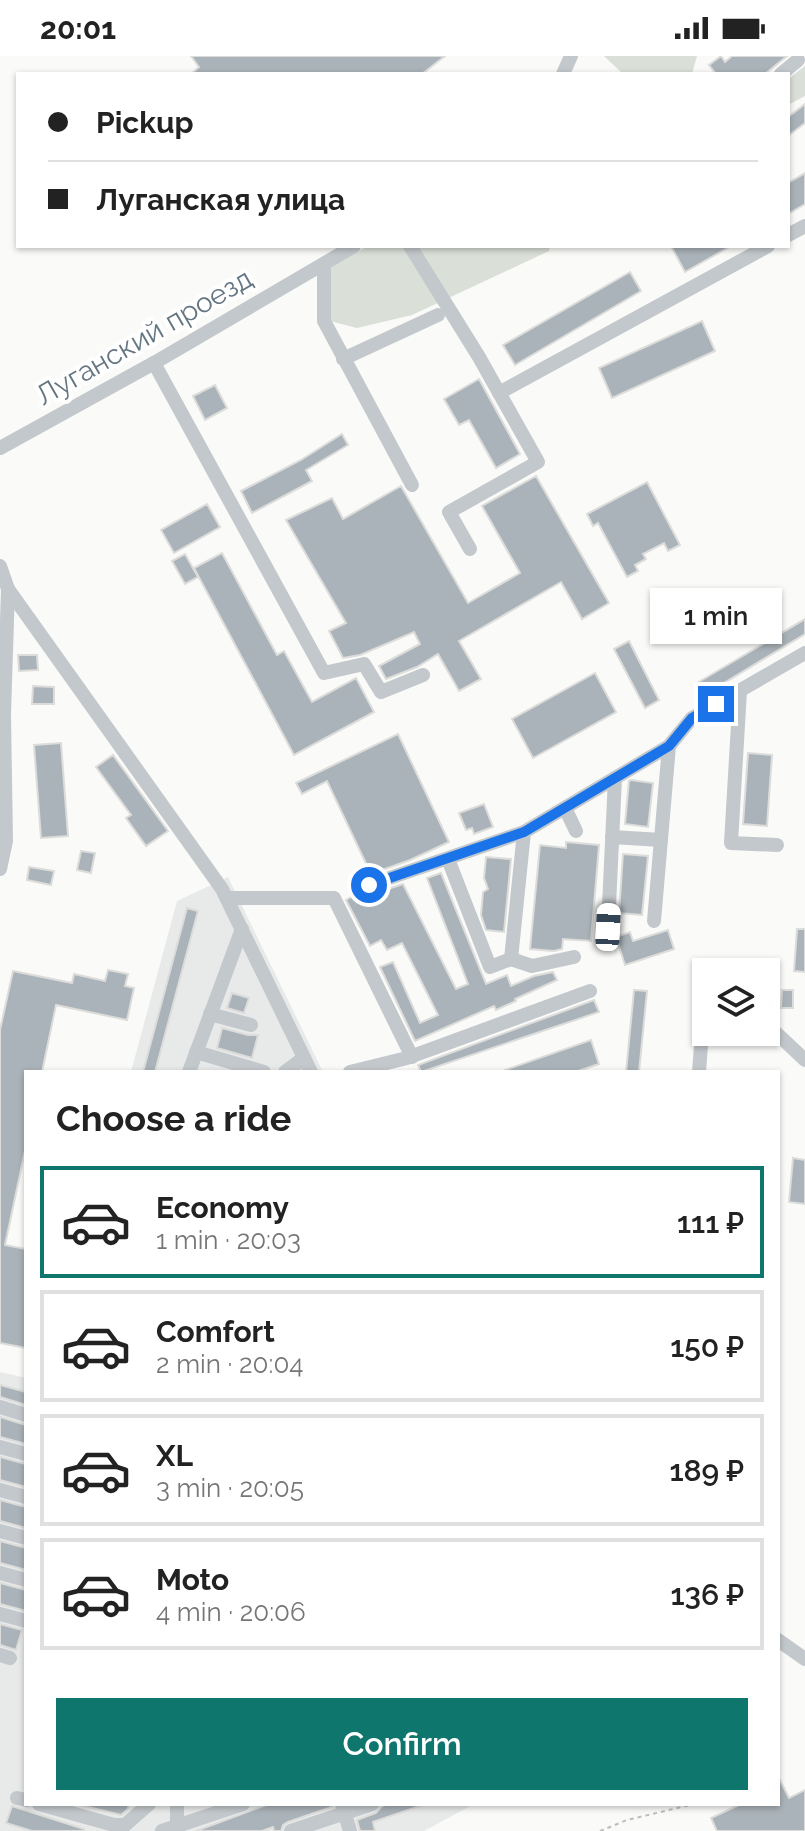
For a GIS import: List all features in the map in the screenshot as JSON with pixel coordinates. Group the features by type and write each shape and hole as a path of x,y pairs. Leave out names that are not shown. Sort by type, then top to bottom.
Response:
{"street":[{"path":"783,72 798,60"},
{"name":"Луганский проезд","path":"0,448 154,363 351,248"},
{"path":"411,248 538,462 449,512 470,549"},
{"path":"499,393 764,248"},
{"path":"324,264 324,321 412,485"},
{"path":"343,359 438,315"},
{"path":"154,363 324,673 364,664 381,692 423,675"},
{"path":"0,566 8,589 222,889 308,1065"},
{"path":"0,869 6,841 2,721 8,589"},
{"path":"369,885 524,832 669,746 692,718 805,653"},
{"path":"740,691 731,843 777,845"},
{"path":"654,921 669,746"},
{"path":"608,927 615,778"},
{"path":"565,808 576,831"},
{"path":"511,959 524,832"},
{"path":"612,837 661,840"},
{"path":"448,859 490,967 511,959 532,966 574,957"},
{"path":"227,898 334,898 412,1057"},
{"path":"190,1070 242,929"},
{"path":"358,1070 412,1057 590,991"},
{"path":"210,1014 251,1025"},
{"path":"780,1037 805,1060"},
{"path":"699,1070 701,1046"},
{"path":"196,1052 257,1070"},
{"path":"0,1407 24,1414"},
{"path":"0,1447 24,1453"},
{"path":"0,1490 24,1496"},
{"path":"0,1531 24,1537"},
{"path":"0,1573 24,1579"},
{"path":"0,1614 24,1620"},
{"path":"780,1641 805,1659"},
{"path":"46,1806 114,1825 125,1825 147,1806"},
{"path":"172,1829 177,1806"},
{"path":"172,1829 237,1806"},
{"path":"291,1831 344,1809 350,1831"}],"path":[{"path":"600,1831 627,1820 686,1806"}],"shaded area":[{"path":"604,56 697,56 693,72 621,72"},
{"path":"805,66 805,96 790,104 790,77"},
{"path":"364,248 550,248 549,251 412,315 357,328 330,321 328,268"},
{"path":"228,877 322,1070 132,1070 177,901"},
{"path":"0,1372 24,1378 24,1806 470,1806 424,1831 0,1831"}],"building":[{"path":"191,56 445,56 425,72 193,72 199,67"},
{"path":"721,56 725,62 732,56 787,56 767,72 714,72 709,65"},
{"path":"805,104 805,123 790,134 790,115"},
{"path":"805,173 805,204 790,213 790,182"},
{"path":"672,248 727,248 685,272"},
{"path":"630,272 641,291 515,365 503,345"},
{"path":"702,321 715,351 612,398 599,368"},
{"path":"479,379 520,454 496,468 469,420 459,425 444,399"},
{"path":"215,385 227,408 205,420 193,396"},
{"path":"342,434 348,445 306,470 312,481 252,513 241,491 301,460"},
{"path":"536,476 609,603 582,619 561,582 459,641 481,679 459,691 438,654 417,667 386,679 379,666 420,644 414,632 360,655 343,658 329,631 346,623 286,520 332,498 343,519 401,486 468,603 520,573 482,506"},
{"path":"647,482 680,545 668,551 664,543 643,554 646,559 635,565 638,571 627,577 598,523 593,526 587,514"},
{"path":"207,504 220,527 174,553 161,530"},
{"path":"222,553 277,655 284,651 312,702 356,678 374,712 294,755 194,568"},
{"path":"185,554 198,577 185,584 172,561"},
{"path":"805,619 805,634 704,695 697,683"},
{"path":"629,641 659,700 645,708 614,649"},
{"path":"18,655 37,655 38,670 19,671"},
{"path":"595,673 616,712 533,758 512,719"},
{"path":"33,686 54,687 54,704 32,704"},
{"path":"398,734 449,842 371,874 327,781 302,794 296,783"},
{"path":"61,743 68,836 41,838 34,745"},
{"path":"748,753 772,755 767,826 743,824"},
{"path":"113,755 168,831 146,846 126,818 131,815 96,767"},
{"path":"631,780 653,783 648,827 625,824"},
{"path":"484,804 493,827 474,834 472,828 466,830 459,813"},
{"path":"566,842 599,845 591,941 563,939 562,949 530,949 540,845 566,848"},
{"path":"81,851 95,853 91,873 77,870"},
{"path":"623,854 648,856 642,915 619,913"},
{"path":"486,857 511,859 504,932 486,930 481,915 483,892 488,889 484,878"},
{"path":"29,867 54,871 51,885 27,880"},
{"path":"441,873 486,984 507,975 511,986 553,972 557,980 496,1010 494,1006 415,1041 380,967 393,962 420,1023 438,1015 402,943 387,950 381,940 370,946 346,900 356,894 360,901 403,884 456,989 468,984 427,878"},
{"path":"187,908 198,911 156,1070 144,1070"},
{"path":"797,929 805,929 805,972 794,971"},
{"path":"668,930 674,949 625,965 616,937 630,932 633,941"},
{"path":"108,970 128,974 125,986 134,988 127,1020 56,1005 42,1070 24,1070 24,1155 5,1245 24,1249 24,1348 0,1343 0,1030 13,971 72,983 74,974 105,981"},
{"path":"634,990 647,991 639,1070 626,1070"},
{"path":"782,990 793,990 793,1008 781,1008"},
{"path":"232,993 249,998 244,1013 227,1008"},
{"path":"594,1000 599,1012 427,1070 420,1070 418,1065"},
{"path":"222,1028 258,1035 252,1058 217,1048"},
{"path":"591,1040 599,1064 581,1070 505,1070"},
{"path":"793,1158 805,1160 805,1204 789,1202"},
{"path":"0,1385 24,1391 24,1404 0,1397"},
{"path":"0,1417 24,1424 24,1443 0,1437"},
{"path":"0,1457 24,1463 24,1486 0,1480"},
{"path":"0,1500 24,1506 24,1527 0,1521"},
{"path":"0,1541 24,1547 24,1569 0,1563"},
{"path":"0,1583 24,1589 24,1610 0,1604"},
{"path":"0,1624 22,1630 16,1650 0,1645"},
{"path":"780,1780 789,1798 805,1790 805,1831 717,1831 711,1818 737,1806 780,1806"},
{"path":"12,1806 84,1831 32,1831 6,1823"},
{"path":"84,1806 129,1806 121,1815"},
{"path":"264,1806 332,1806 288,1822 281,1831 274,1831 273,1827 262,1831 196,1831"},
{"path":"382,1806 420,1806 373,1822 375,1831 360,1831 357,1820 376,1813"}],"route":[{"path":"369,885 524,832 669,746 692,718 716,704"}]}
